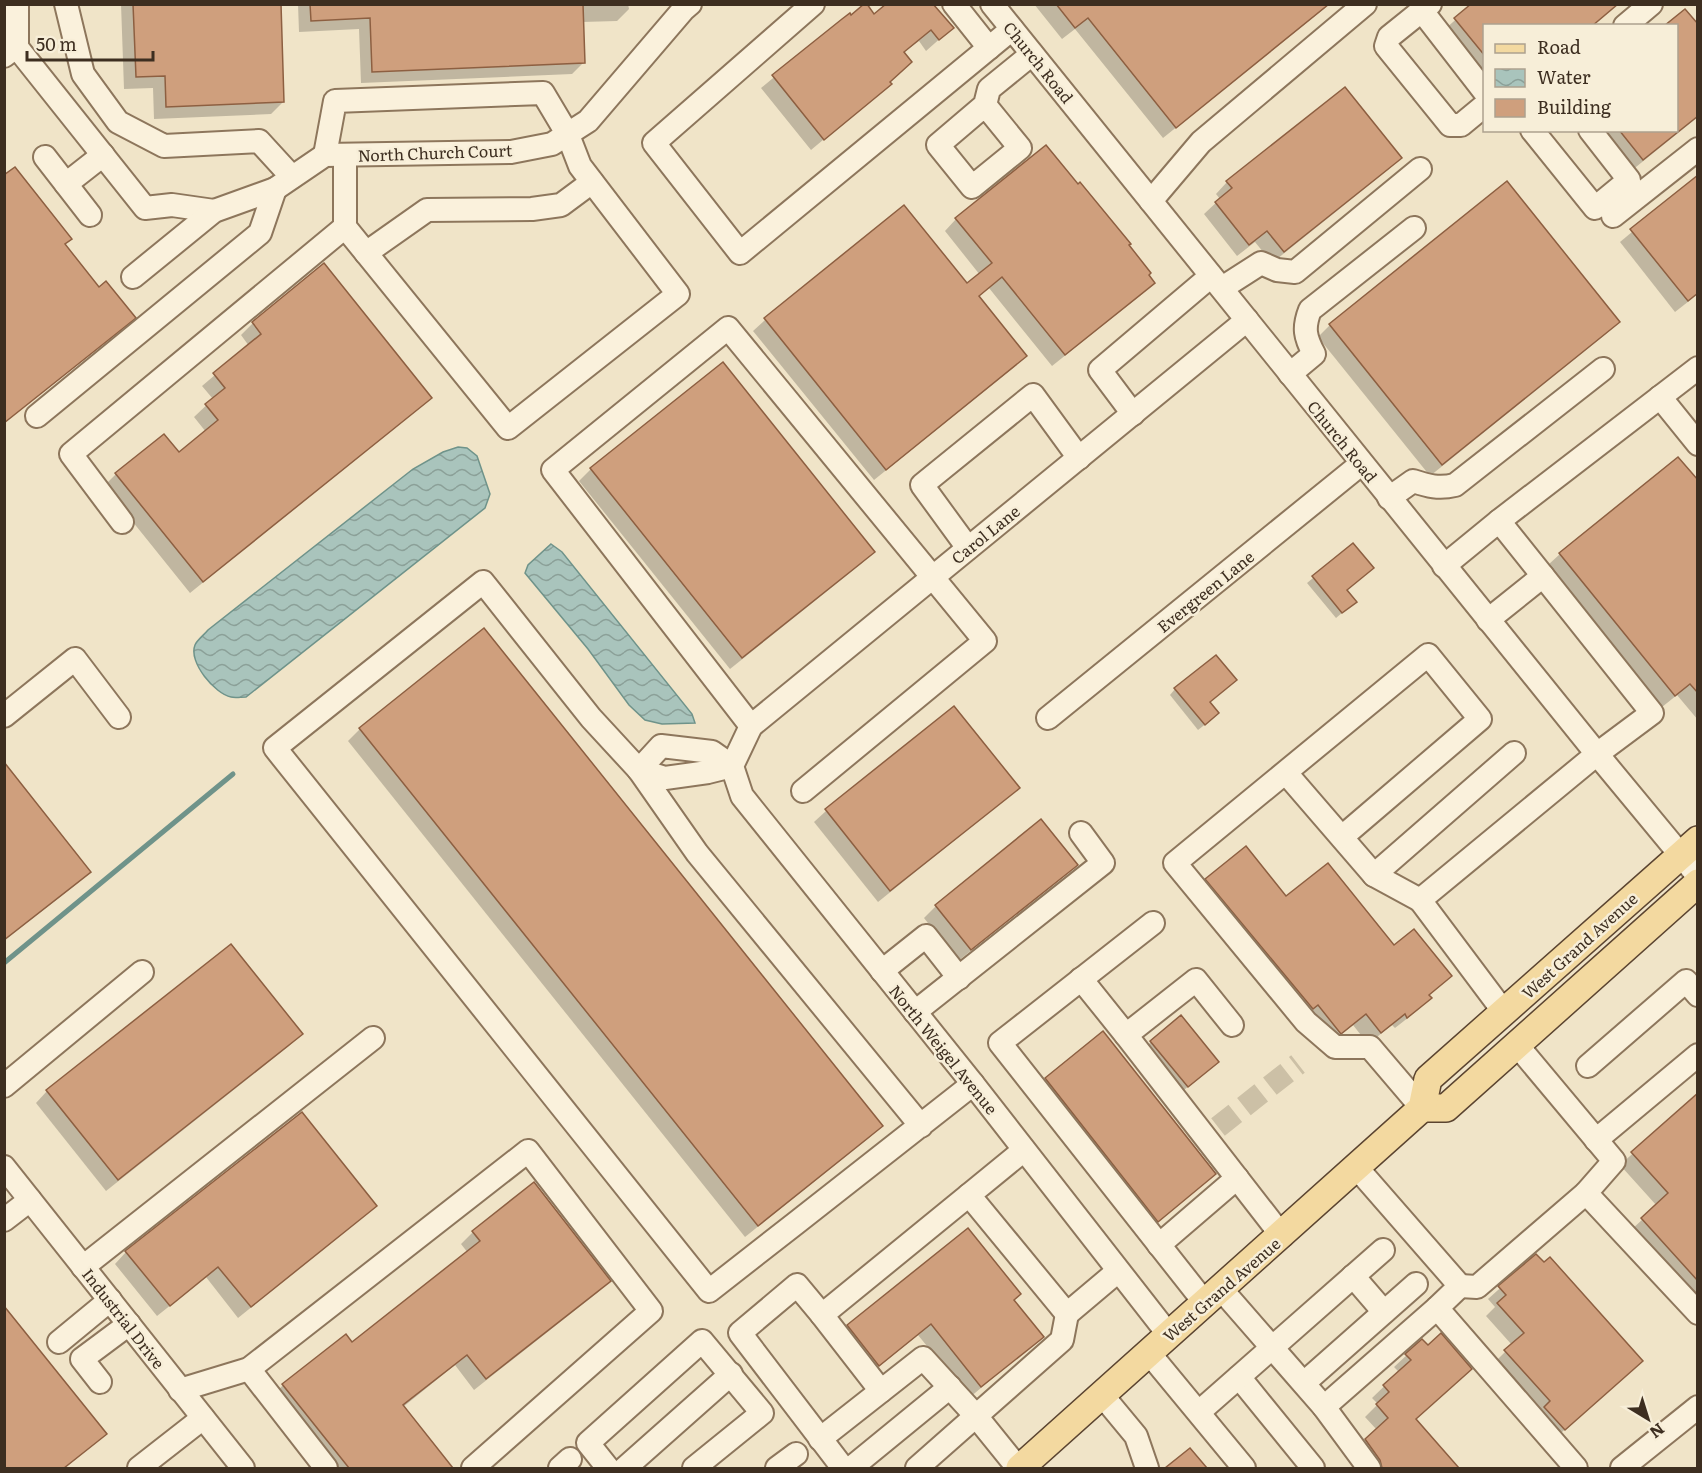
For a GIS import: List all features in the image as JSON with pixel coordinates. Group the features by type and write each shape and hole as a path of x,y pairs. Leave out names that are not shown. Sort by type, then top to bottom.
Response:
{"main road":[{"name":"West Grand Avenue","path":"1019,1468 1282,1236 1422,1108 1428,1079 1689,847"},
{"name":"West Grand Avenue","path":"1422,1108 1446,1108 1698,883"}],"street":[{"path":"17,4 9,44 145,208 172,205 214,211"},
{"path":"66,4 83,74 118,122 164,146 259,141 283,183"},
{"path":"813,4 654,143 740,253 1012,29"},
{"path":"954,4 989,48"},
{"name":"Church Road","path":"992,4 1597,754 1689,847 1698,876"},
{"path":"1151,201 1201,142 1365,4"},
{"path":"1627,24 1651,4"},
{"name":"North Church Court","path":"335,155 511,152 552,144 588,121 684,6"},
{"path":"1483,88 1426,8 1389,37 1386,46 1450,125 1461,125 1483,108"},
{"path":"985,105 989,89 1032,54"},
{"path":"543,93 568,135 580,166 678,294 508,428 345,227 335,155 335,101 543,93"},
{"path":"1534,132 1595,208 1629,180 1592,132"},
{"path":"1613,216 1698,149"},
{"path":"66,184 103,155"},
{"path":"134,277 214,211 283,183 335,155"},
{"path":"45,158 90,215"},
{"path":"1132,414 1100,370 1216,282 1261,262 1277,270 1295,272 1420,169"},
{"path":"366,253 427,210 532,209 561,205 592,182"},
{"path":"37,416 260,233 283,183"},
{"path":"122,522 71,454 345,227"},
{"path":"1290,374 1314,354 1307,340 1306,322 1310,310 1414,228"},
{"name":"Carol Lane","path":"734,762 751,726 1247,320"},
{"path":"751,726 553,470 729,328 985,641 803,790"},
{"path":"1444,566 1698,368"},
{"path":"1389,498 1413,481 1431,487 1444,488 1455,485 1603,369"},
{"path":"968,548 922,485 1033,395 1079,458"},
{"path":"1660,397 1698,444"},
{"name":"Evergreen Lane","path":"1048,718 1361,464"},
{"path":"1420,900 1597,754 1652,713 1499,521"},
{"path":"1488,620 1544,576"},
{"path":"921,1126 697,853 639,770 591,718 483,582 274,748 709,1291 921,1126 973,1084"},
{"path":"1342,837 1480,719 1428,655 1175,863 1306,1022 1335,1047 1370,1047 1422,1108"},
{"path":"4,716 75,659 118,717"},
{"path":"1374,874 1514,753"},
{"path":"639,770 665,778 708,772 734,762"},
{"name":"North Weigel Avenue","path":"734,762 742,796 973,1084 1169,1335"},
{"path":"1286,773 1374,874 1420,900 1504,1012"},
{"path":"915,1012 1103,863 1081,833"},
{"path":"1153,922 1000,1043 1159,1245 1272,1347 1304,1383 1324,1407 1358,1465"},
{"path":"882,971 926,936 959,978"},
{"path":"4,1086 142,972"},
{"path":"1081,979 1126,1035 1211,1132 1237,1178 1282,1236"},
{"path":"1126,1035 1196,980 1232,1025"},
{"path":"1588,1066 1686,981 1698,995"},
{"path":"83,1267 373,1038"},
{"path":"1357,1168 1460,1286 1477,1287 1586,1193 1614,1161 1517,1045"},
{"path":"1596,1140 1698,1054"},
{"path":"822,1315 1024,1150"},
{"path":"180,1389 249,1369 528,1151 651,1311 473,1468"},
{"name":"Industrial Drive","path":"4,1167 243,1468"},
{"path":"1159,1245 1237,1178"},
{"path":"1586,1193 1698,1313"},
{"path":"969,1195 1067,1314"},
{"path":"4,1220 30,1200"},
{"path":"1199,1412 1383,1250"},
{"path":"916,1468 1062,1340 1067,1314 1118,1271"},
{"path":"1353,1276 1384,1312"},
{"path":"1304,1383 1416,1284"},
{"path":"843,1468 740,1333 797,1285 881,1391"},
{"path":"1324,1407 1460,1286"},
{"path":"59,1342 110,1300"},
{"path":"1437,1308 1576,1468"},
{"path":"100,1383 82,1359 129,1324"},
{"path":"608,1468 588,1443 702,1341 762,1413 694,1468"},
{"path":"1149,1353 1244,1468"},
{"path":"820,1439 923,1358 1019,1468"},
{"path":"249,1369 326,1468"},
{"path":"625,1468 731,1374"},
{"path":"1239,1377 1313,1468"},
{"path":"851,1468 950,1387"},
{"path":"1102,1395 1136,1436 1147,1468"},
{"path":"1622,1468 1698,1407"},
{"path":"139,1468 203,1418"},
{"path":"777,1468 796,1454"}],"water":[{"path":"458,447 467,448 477,456 490,494 485,508 246,697 225,695 211,684 199,668 194,652 196,643 208,630 413,469 443,452"},
{"path":"551,544 562,552 692,714 695,723 662,724 645,720 629,705 588,649 525,573 528,565"}],"building":[{"path":"133,4 281,4 284,102 166,107 165,76 136,77"},
{"path":"310,4 583,4 585,63 372,72 370,18 311,21"},
{"path":"867,4 874,14 886,4 933,4 954,28 939,40 931,30 904,52 912,62 890,82 892,84 824,140 772,75"},
{"path":"1056,4 1329,4 1176,128 1088,18 1075,28"},
{"path":"1471,4 1618,4 1594,24 1483,24 1483,54 1454,18"},
{"path":"1685,9 1698,24 1698,116 1678,132 1678,24 1666,24"},
{"path":"1345,87 1402,158 1284,252 1267,231 1249,245 1215,202 1232,188 1226,181"},
{"path":"1621,132 1678,132 1643,160"},
{"path":"1046,145 1131,244 1129,245 1151,273 1149,275 1155,283 1065,355 1002,277 979,296 1027,356 886,470 764,318 904,205 967,283 992,263 955,218"},
{"path":"15,167 72,239 65,244 99,287 106,281 136,318 4,423 4,175"},
{"path":"1698,175 1698,293 1688,301 1630,229"},
{"path":"1507,181 1620,322 1442,465 1329,324"},
{"path":"324,263 432,398 203,582 115,473 164,434 179,452 218,420 205,404 225,388 213,373 261,334 252,322"},
{"path":"723,362 875,552 742,658 590,468"},
{"path":"1678,457 1698,480 1698,693 1690,684 1675,696 1559,553"},
{"path":"1353,543 1374,568 1347,590 1357,602 1342,613 1312,576"},
{"path":"484,628 883,1126 758,1226 359,728"},
{"path":"1216,655 1237,680 1210,702 1219,713 1205,725 1174,688"},
{"path":"954,706 1020,788 890,891 825,809"},
{"path":"4,762 91,872 4,940"},
{"path":"1041,819 1078,865 971,950 935,905"},
{"path":"1246,846 1286,896 1328,863 1394,945 1414,929 1452,976 1429,995 1432,998 1407,1018 1405,1014 1381,1033 1366,1014 1341,1034 1318,1005 1313,1009 1205,879"},
{"path":"231,944 303,1034 118,1180 46,1090"},
{"path":"1181,1015 1219,1062 1188,1087 1150,1041"},
{"path":"1103,1031 1216,1174 1158,1222 1045,1078"},
{"path":"1698,1093 1698,1281 1641,1218 1668,1193 1631,1152"},
{"path":"302,1112 377,1206 251,1307 218,1267 170,1306 125,1251"},
{"path":"534,1182 611,1281 486,1379 467,1355 403,1405 453,1468 349,1468 282,1384 346,1334 352,1342 480,1241 472,1231"},
{"path":"968,1228 1021,1294 1014,1300 1044,1337 981,1387 931,1324 879,1366 847,1325"},
{"path":"1536,1254 1544,1262 1550,1257 1643,1361 1565,1430 1544,1407 1550,1401 1504,1350 1524,1333 1497,1303 1506,1295 1498,1286"},
{"path":"4,1306 107,1434 64,1468 4,1468"},
{"path":"1441,1333 1472,1369 1416,1419 1459,1468 1382,1468 1380,1460 1365,1439 1388,1418 1376,1404 1389,1392 1383,1385 1411,1360 1405,1354 1422,1339 1428,1345"},
{"path":"1190,1448 1207,1468 1165,1468"}],"waterway":[{"path":"4,963 233,774"}],"tunnel":[{"path":"1218,1127 1298,1064"}]}
